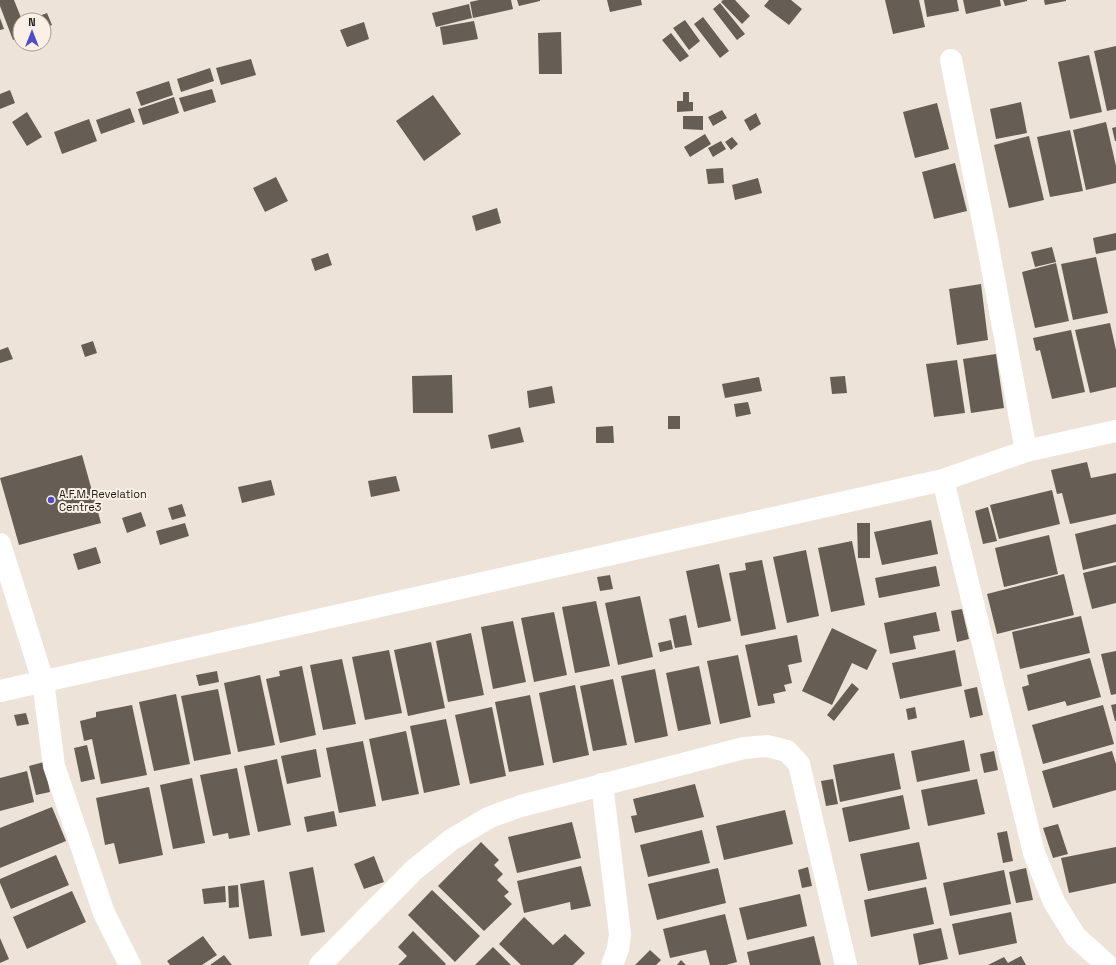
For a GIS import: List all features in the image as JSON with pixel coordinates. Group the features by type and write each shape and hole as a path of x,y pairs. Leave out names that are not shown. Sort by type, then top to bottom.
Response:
{"street":[{"path":"951,60 988,246 1026,451"},
{"path":"0,691 943,480 1026,451 1116,432"},
{"path":"943,480 1034,853 1054,902 1076,936 1107,965"},
{"path":"0,544 43,681 54,766 104,913 130,965"},
{"path":"320,965 414,870 451,840 490,817 521,806 602,784 744,748 767,746 787,751 799,764 846,965"},
{"path":"602,784 620,934 618,949 612,965"}],"building":[{"path":"0,0 14,0 19,12 12,12 12,37 0,6"},
{"path":"479,0 511,0 513,9 473,18 470,2"},
{"path":"517,0 540,0 540,1 519,6"},
{"path":"607,0 641,0 642,5 610,12"},
{"path":"723,0 735,0 750,16 742,24 721,2"},
{"path":"769,0 791,0 802,9 789,25 764,6"},
{"path":"885,0 919,0 925,27 893,34"},
{"path":"924,0 957,0 959,11 927,17"},
{"path":"963,0 1000,0 1001,6 966,14"},
{"path":"1003,0 1027,0 1027,1 1005,6"},
{"path":"1044,0 1066,0 1066,1 1045,5"},
{"path":"720,3 745,34 737,40 713,9"},
{"path":"469,4 472,18 436,27 432,13"},
{"path":"703,17 729,51 720,58 694,24"},
{"path":"0,18 4,29 0,30"},
{"path":"685,20 700,41 689,50 673,28"},
{"path":"474,21 478,39 443,45 440,27"},
{"path":"364,22 369,39 347,47 340,30"},
{"path":"561,32 562,74 539,74 538,33"},
{"path":"671,33 689,56 680,62 662,40"},
{"path":"1116,46 1116,109 1107,111 1094,51"},
{"path":"1089,55 1102,112 1070,119 1058,62"},
{"path":"251,59 256,75 221,85 216,68"},
{"path":"210,68 214,81 181,92 177,79"},
{"path":"169,81 173,95 141,106 136,92"},
{"path":"212,89 216,102 184,112 179,98"},
{"path":"10,90 15,103 0,109 0,94"},
{"path":"683,92 689,92 689,102 693,102 693,111 677,112 677,101 683,101"},
{"path":"433,95 461,134 424,161 396,121"},
{"path":"174,97 179,113 143,125 138,109"},
{"path":"1021,102 1027,133 996,139 990,109"},
{"path":"937,103 949,149 915,158 903,112"},
{"path":"130,108 135,122 101,134 96,120"},
{"path":"722,110 727,118 713,126 708,117"},
{"path":"27,112 42,137 27,146 12,122"},
{"path":"756,113 761,124 750,131 744,120"},
{"path":"683,116 703,116 703,130 683,129"},
{"path":"89,119 97,141 62,154 54,132"},
{"path":"1106,122 1116,166 1116,183 1086,190 1073,130"},
{"path":"1116,127 1116,141 1115,141 1112,128"},
{"path":"1070,130 1083,191 1050,197 1037,137"},
{"path":"705,134 711,144 690,157 684,147"},
{"path":"1029,136 1044,200 1009,208 994,145"},
{"path":"732,137 738,144 731,150 725,142"},
{"path":"721,141 726,149 713,157 708,148"},
{"path":"955,163 967,211 934,219 922,172"},
{"path":"723,168 724,183 708,184 706,169"},
{"path":"276,177 288,201 265,212 253,188"},
{"path":"758,178 762,193 735,200 732,185"},
{"path":"497,208 501,223 476,231 472,216"},
{"path":"1116,233 1116,250 1096,254 1093,238"},
{"path":"1052,247 1056,262 1035,267 1031,252"},
{"path":"328,253 332,265 315,271 311,259"},
{"path":"1096,257 1108,313 1073,320 1061,264"},
{"path":"1056,263 1069,321 1035,328 1022,272"},
{"path":"981,284 988,340 957,345 949,289"},
{"path":"1110,323 1116,350 1116,387 1090,393 1075,330"},
{"path":"1071,330 1085,392 1052,399 1040,350 1036,351 1033,338"},
{"path":"93,341 97,353 85,357 81,345"},
{"path":"8,347 13,359 0,363 0,350"},
{"path":"996,354 1004,408 971,413 963,359"},
{"path":"957,360 965,413 934,417 926,364"},
{"path":"452,375 453,413 413,413 412,376"},
{"path":"845,376 847,393 832,394 830,377"},
{"path":"759,377 762,391 725,398 722,384"},
{"path":"552,386 555,403 529,408 527,391"},
{"path":"748,402 751,414 736,417 734,404"},
{"path":"668,416 680,416 680,429 668,429"},
{"path":"613,426 614,443 596,443 596,427"},
{"path":"520,427 524,442 491,449 488,435"},
{"name":"A.F.M. Revelation Centre3","path":"82,455 101,523 19,545 0,478"},
{"path":"1087,462 1091,478 1116,473 1116,514 1070,524 1062,493 1057,494 1051,470"},
{"path":"396,476 400,491 371,497 368,481"},
{"path":"271,480 275,495 242,503 238,487"},
{"path":"1052,490 1060,524 999,539 990,505"},
{"path":"182,504 186,516 172,520 168,508"},
{"path":"988,507 997,541 983,544 975,511"},
{"path":"141,512 146,526 127,533 122,518"},
{"path":"931,520 938,554 882,565 874,532"},
{"path":"185,523 189,536 160,545 156,531"},
{"path":"857,523 870,523 870,558 858,558"},
{"path":"1116,524 1116,562 1083,570 1075,534"},
{"path":"1049,535 1058,574 1004,587 995,548"},
{"path":"852,541 865,605 831,612 818,548"},
{"path":"96,547 101,563 78,570 73,554"},
{"path":"806,550 819,616 787,623 773,557"},
{"path":"762,560 776,629 741,636 729,573 746,570 745,563"},
{"path":"719,564 731,621 698,628 686,571"},
{"path":"1116,565 1116,603 1092,609 1083,573"},
{"path":"936,566 940,586 879,598 875,578"},
{"path":"1064,574 1074,615 997,634 987,594"},
{"path":"610,575 613,589 600,591 597,577"},
{"path":"640,596 653,657 618,665 605,603"},
{"path":"596,601 610,666 575,673 562,607"},
{"path":"962,609 969,639 957,642 951,611"},
{"path":"554,612 567,675 534,682 521,618"},
{"path":"936,612 940,631 913,636 916,649 890,654 884,623"},
{"path":"686,615 692,645 675,648 669,619"},
{"path":"1081,616 1090,653 1020,669 1012,632"},
{"path":"513,621 526,682 493,689 481,627"},
{"path":"832,628 877,650 867,670 852,663 832,705 802,691"},
{"path":"471,633 484,695 448,702 436,641"},
{"path":"797,635 802,662 788,665 792,683 784,685 786,691 773,694 775,703 758,706 745,645"},
{"path":"671,640 673,649 660,652 658,643"},
{"path":"431,642 445,708 408,716 394,650"},
{"path":"389,650 402,713 365,720 352,657"},
{"path":"955,650 962,686 900,699 892,663"},
{"path":"1116,651 1116,694 1111,695 1101,654"},
{"path":"738,655 751,717 720,724 707,661"},
{"path":"1090,658 1101,697 1067,706 1065,701 1028,711 1022,687 1029,685 1027,675"},
{"path":"342,659 356,724 323,730 310,665"},
{"path":"302,666 316,735 280,743 266,679 280,676 279,671"},
{"path":"699,666 711,724 678,731 666,673"},
{"path":"655,669 668,736 635,743 621,676"},
{"path":"217,671 219,682 199,686 196,675"},
{"path":"260,675 275,745 238,752 224,683"},
{"path":"613,679 627,745 593,751 580,686"},
{"path":"852,683 859,689 834,721 827,715"},
{"path":"575,685 589,755 553,763 539,693"},
{"path":"977,687 983,715 970,718 964,690"},
{"path":"218,689 231,754 194,761 181,696"},
{"path":"176,694 190,764 154,771 139,702"},
{"path":"530,695 544,765 509,772 495,702"},
{"path":"1116,704 1116,721 1115,721 1111,705"},
{"path":"132,705 147,775 101,784 92,739 84,741 80,721 96,717 96,712"},
{"path":"1103,705 1114,744 1043,764 1032,725"},
{"path":"492,707 506,776 470,784 455,715"},
{"path":"915,707 917,718 908,720 906,709"},
{"path":"26,713 29,724 17,726 14,715"},
{"path":"446,719 460,785 424,793 410,726"},
{"path":"406,731 419,794 382,801 369,739"},
{"path":"964,740 970,771 917,782 911,751"},
{"path":"363,741 376,806 339,813 326,748"},
{"path":"87,745 95,779 81,782 74,748"},
{"path":"316,749 321,777 287,784 281,756"},
{"path":"994,751 998,770 984,773 980,754"},
{"path":"1112,751 1116,764 1116,790 1053,808 1042,771"},
{"path":"894,753 901,789 840,802 833,765"},
{"path":"277,759 291,825 258,832 244,766"},
{"path":"44,762 50,792 36,795 29,766"},
{"path":"237,768 250,835 229,839 228,833 213,836 200,775"},
{"path":"27,771 34,802 0,811 0,778"},
{"path":"192,778 205,843 173,849 160,785"},
{"path":"833,779 838,804 826,806 821,781"},
{"path":"977,779 985,814 928,826 921,790"},
{"path":"695,784 704,817 635,833 631,816 637,815 633,799"},
{"path":"149,787 163,855 119,864 114,843 105,845 96,798"},
{"path":"903,795 910,829 849,842 842,808"},
{"path":"52,807 66,841 0,868 0,828"},
{"path":"785,810 793,844 724,860 716,826"},
{"path":"334,811 337,826 307,832 304,817"},
{"path":"572,822 581,858 517,873 508,837"},
{"path":"1058,824 1068,854 1053,858 1043,828"},
{"path":"702,830 710,863 648,877 640,845"},
{"path":"1007,831 1013,861 1003,863 997,833"},
{"path":"481,842 499,860 494,865 503,874 497,880 509,892 504,896 512,904 484,931 438,886"},
{"path":"919,842 927,879 868,891 860,854"},
{"path":"1116,847 1116,883 1069,893 1061,858"},
{"path":"56,855 69,885 11,909 0,883 0,879"},
{"path":"374,856 384,882 364,889 354,864"},
{"path":"581,866 591,906 571,910 570,902 524,913 517,881"},
{"path":"313,867 325,932 301,936 289,872"},
{"path":"808,867 812,886 802,888 798,870"},
{"path":"718,868 726,903 657,920 648,884"},
{"path":"1026,868 1033,900 1016,903 1009,872"},
{"path":"1004,870 1011,904 950,916 943,883"},
{"path":"264,880 272,936 249,939 240,884"},
{"path":"238,885 239,907 229,908 228,886"},
{"path":"225,886 226,902 204,904 202,889"},
{"path":"926,887 934,924 871,937 864,900"},
{"path":"432,890 480,936 455,962 408,915"},
{"path":"72,891 86,922 27,949 13,917"},
{"path":"800,894 807,926 747,940 739,908"},
{"path":"1011,912 1017,943 959,955 952,924"},
{"path":"725,914 737,962 726,965 710,965 706,950 670,958 663,929"},
{"path":"524,917 553,945 565,934 585,953 573,965 521,965 499,944"},
{"path":"941,928 948,959 919,965 913,934"},
{"path":"413,931 446,964 445,965 398,965 407,956 398,947"},
{"path":"203,936 217,955 202,965 170,965 167,961"},
{"path":"814,936 821,965 750,965 747,952"},
{"path":"0,938 9,959 0,963"},
{"path":"493,947 511,965 475,965"},
{"path":"650,950 661,960 656,965 635,965"},
{"path":"224,955 232,965 210,965"},
{"path":"1021,956 1026,965 988,965 1004,957 1008,963"},
{"path":"681,960 686,965 677,965"}],"place":[{"name":"A.F.M. Revelation Centre3","path":"51,500"}]}
